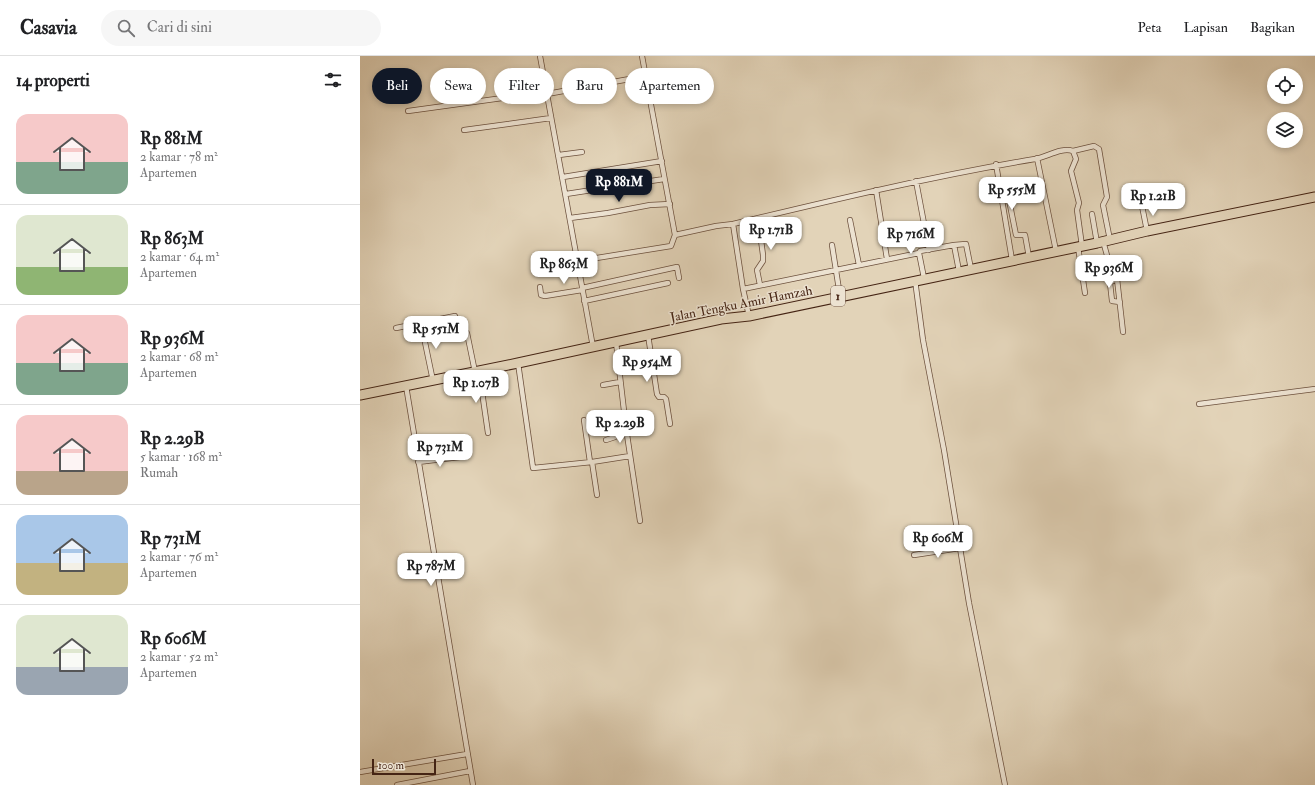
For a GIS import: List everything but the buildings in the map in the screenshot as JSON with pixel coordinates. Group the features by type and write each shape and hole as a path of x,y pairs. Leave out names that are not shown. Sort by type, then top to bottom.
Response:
{"highway":[{"name":"Jalan Tengku Amir Hamzah","path":"360,395 477,372 721,319 749,316 1146,231 1315,198"}],"street":[{"path":"540,56 542,68"},
{"path":"578,261 670,246 675,234 642,56"},
{"path":"554,92 625,80"},
{"path":"408,111 494,100"},
{"path":"548,104 559,155 593,347"},
{"path":"464,130 551,118"},
{"path":"675,234 733,224 916,181 996,164 1037,158 1067,149 1073,151 1094,146 1100,149 1107,197 1103,205 1103,241"},
{"path":"1073,151 1076,159 1072,171 1078,202 1077,210 1085,293"},
{"path":"559,155 582,152"},
{"path":"1037,158 1056,251"},
{"path":"563,177 662,161"},
{"path":"996,164 1012,260"},
{"path":"566,194 664,179"},
{"path":"916,181 929,250"},
{"path":"876,190 887,259"},
{"path":"1000,190 1007,190 1016,235 1025,235 1029,257"},
{"path":"570,218 650,205 670,204"},
{"path":"1142,206 1146,231"},
{"path":"1092,214 1103,241 1110,266 1114,267 1116,270 1123,332"},
{"path":"758,218 763,255 762,261 757,270 760,285"},
{"path":"850,220 859,265"},
{"path":"733,224 743,289 749,316"},
{"path":"832,244 840,296"},
{"path":"743,289 954,245 966,244 971,268"},
{"path":"954,245 959,271"},
{"path":"919,253 924,278"},
{"path":"540,287 541,295 545,296 677,267 679,278"},
{"path":"1116,279 1110,282 1112,302 1120,302"},
{"path":"915,280 923,340 944,450 977,646 1004,785"},
{"path":"584,301 668,283"},
{"path":"396,328 455,316 460,332 467,333 477,372 488,434"},
{"path":"421,322 433,381"},
{"path":"648,335 657,394 659,397 664,397 666,400 670,424"},
{"path":"616,342 626,428 640,521"},
{"path":"518,363 533,468 630,456"},
{"path":"603,385 620,382"},
{"path":"406,386 473,785"},
{"path":"1199,404 1315,389"},
{"path":"584,420 597,495"},
{"path":"606,440 616,437 626,428"},
{"path":"418,462 460,457"},
{"path":"914,555 960,548"},
{"path":"360,772 467,754"},
{"path":"397,785 470,772"}]}
